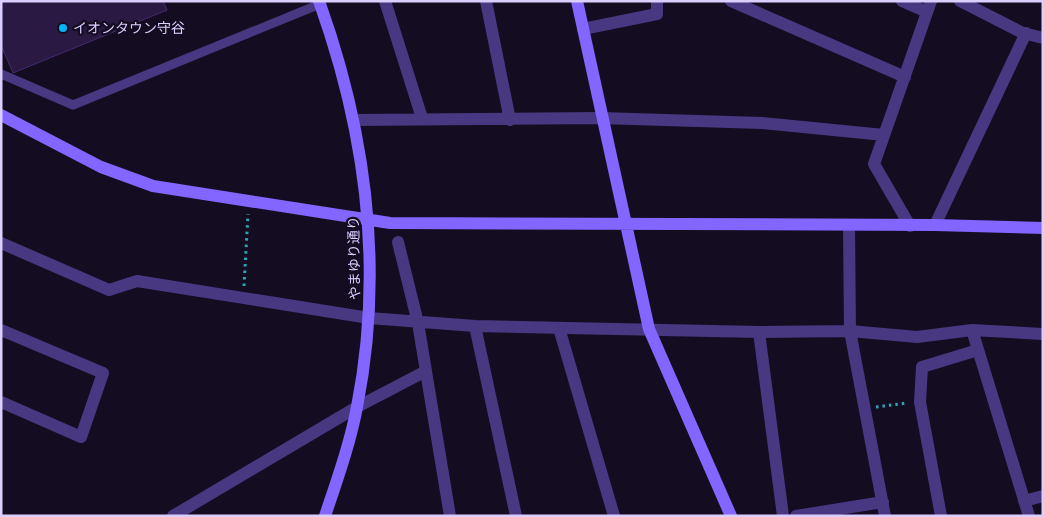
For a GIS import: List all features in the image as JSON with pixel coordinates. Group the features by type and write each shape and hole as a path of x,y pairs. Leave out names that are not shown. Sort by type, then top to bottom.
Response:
{"street":[{"path":"385,1 422,118"},
{"path":"486,1 510,120"},
{"path":"577,1 624,223 649,329 731,516"},
{"path":"583,29 657,14 658,1"},
{"path":"731,1 905,77"},
{"path":"902,1 929,6 874,164 910,226"},
{"path":"960,1 1026,33 1043,38"},
{"name":"やまゆり通り","path":"319,3 354,120 369,220 369,318 357,408 340,471 325,516"},
{"path":"935,225 1026,33"},
{"path":"1,114 101,167 153,186 390,223 935,225 1043,228"},
{"path":"354,120 601,118 762,123 884,135"},
{"path":"848,226 850,331 885,516"},
{"path":"398,242 418,323 450,516"},
{"path":"1,243 109,290 136,281 369,318 418,323 759,332 850,331 917,337 972,330 1043,334"},
{"path":"475,326 516,516"},
{"path":"559,328 614,516"},
{"path":"1,330 103,373 81,437 1,402"},
{"path":"972,330 1029,516"},
{"path":"759,332 784,516"},
{"path":"941,516 920,401 922,368 978,350"},
{"path":"172,516 357,408 426,371"},
{"path":"1024,501 1043,496"},
{"path":"796,516 883,502"}],"lane":[{"path":"1,74 73,105 319,3"}],"path":[{"path":"244,299 248,201"},
{"path":"864,409 920,401"}],"building":[{"name":"イオンタウン守谷","path":"1,1 163,1 167,10 13,73 1,45"}],"place":[{"name":"イオンタウン守谷","path":"63,28"}]}
